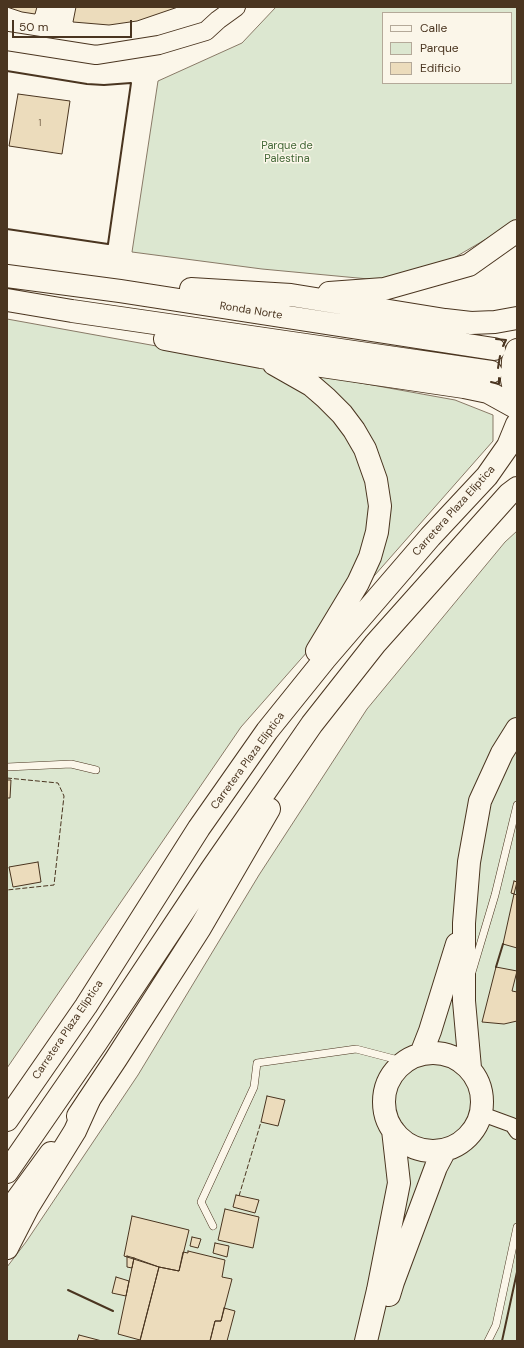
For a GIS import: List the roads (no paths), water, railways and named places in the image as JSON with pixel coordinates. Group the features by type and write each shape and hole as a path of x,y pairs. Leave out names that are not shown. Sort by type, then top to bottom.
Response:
{"main road":[{"path":"291,295 384,289 469,265 517,231"},
{"name":"Ronda Norte","path":"7,276 120,291 494,349"},
{"path":"120,291 162,287 291,295 471,323 495,322 517,318"},
{"path":"7,300 72,311 491,372"},
{"path":"72,311 89,319 120,328 205,347 488,392 517,408"},
{"path":"517,350 513,361 512,380 517,404"},
{"path":"261,357 311,385 342,414 354,430 365,450 376,480 380,506 377,532 370,557 358,582 325,639 291,690 267,732"},
{"name":"Carretera Plaza Elíptica","path":"7,1120 86,1006 199,828 267,732 325,659 430,537 487,476 508,446 517,424"},
{"path":"7,1172 96,1043 211,870 312,724 375,644 517,488"},
{"path":"7,1213 89,1100 211,909 275,797 312,724"},
{"path":"470,1068 464,1001 464,924 469,862 480,801 502,753 517,729"},
{"path":"411,1058 440,1053 456,1057 470,1068 477,1077 482,1094 482,1114 474,1129 463,1142 445,1150 426,1151 407,1144 393,1130 388,1122 384,1100 389,1079 411,1058 430,1031 464,924"},
{"path":"7,1248 28,1207 75,1131 89,1100"},
{"path":"366,1341 378,1290 399,1183 393,1130"},
{"path":"378,1341 393,1282 436,1167 445,1150"}],"street":[{"path":"7,41 96,55 159,45 206,31 236,7"},
{"path":"482,1114 512,1125 517,1132"}],"lane":[{"path":"7,767 71,764 96,770"},
{"path":"464,1001 495,895 517,805"},
{"path":"213,1226 201,1202 254,1087 257,1063 356,1049 411,1058"},
{"path":"488,1341 496,1324 517,1227"}],"park label":[{"name":"Parque de Palestina","path":"287,152"}]}
